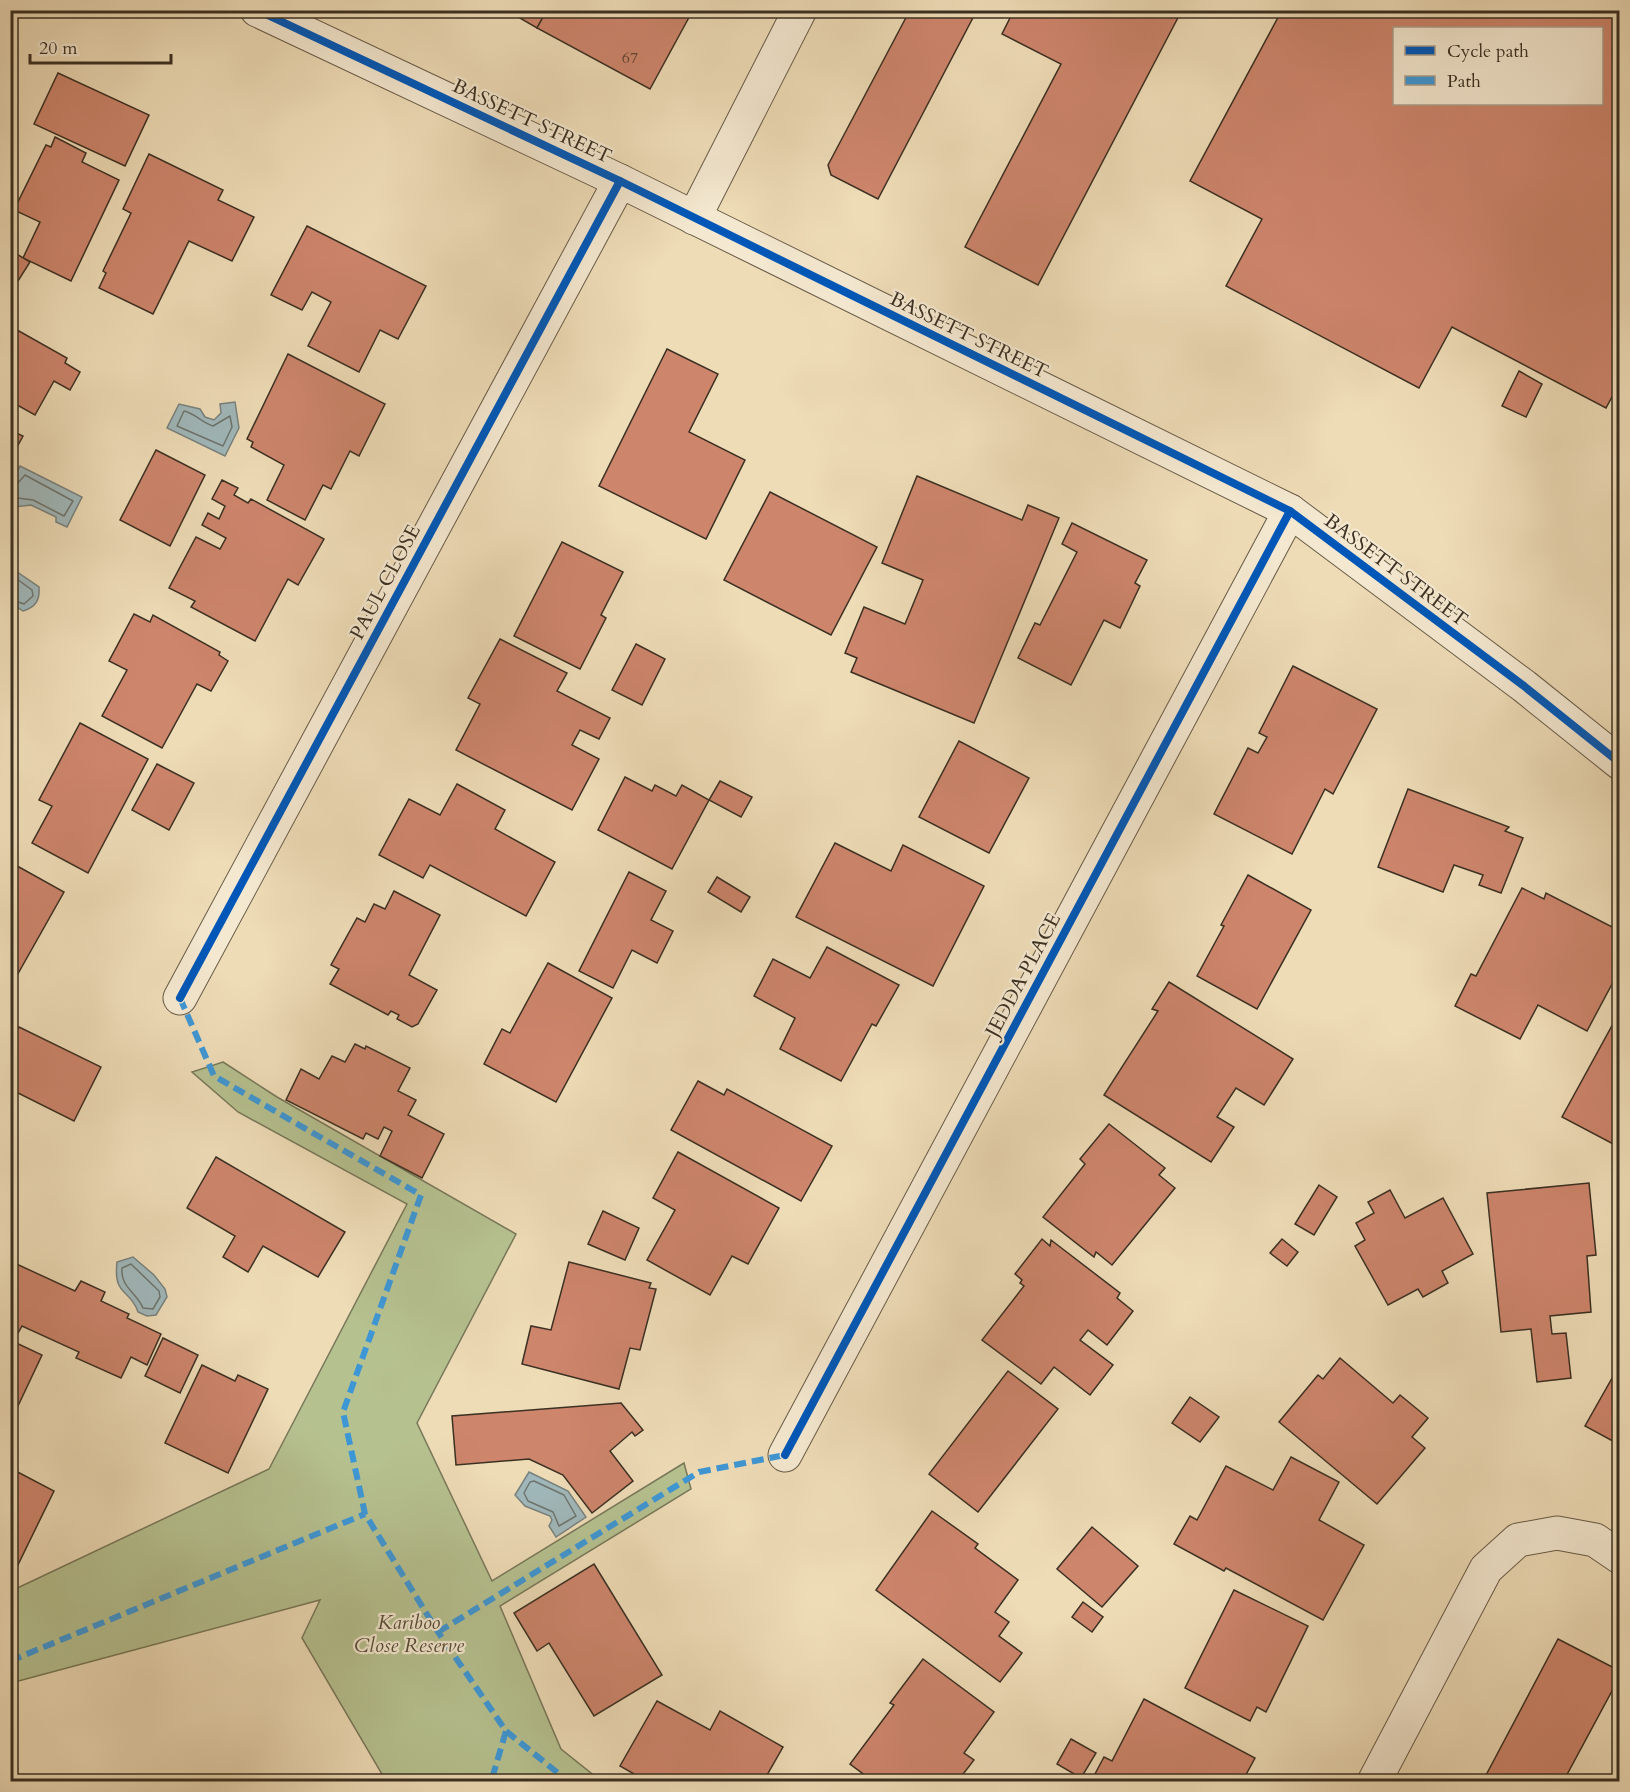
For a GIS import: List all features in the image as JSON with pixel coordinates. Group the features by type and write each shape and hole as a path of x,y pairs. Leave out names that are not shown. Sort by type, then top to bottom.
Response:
{"street":[{"name":"BASSETT STREET","path":"257,10 620,181 1290,511 1524,687 1620,763"},
{"path":"694,218 800,10"},
{"name":"PAUL CLOSE","path":"180,998 620,181"},
{"name":"JEDDA PLACE","path":"785,1455 1290,511"},
{"path":"1374,1782 1486,1569 1518,1540 1557,1533 1595,1540 1620,1557"}],"green space":[{"name":"Kariboo Close Reserve","path":"223,1062 277,1097 516,1234 417,1423 492,1581 684,1463 691,1489 500,1606 561,1749 601,1781 386,1781 302,1638 320,1600 11,1683 11,1591 269,1469 407,1204 238,1112 192,1072"}],"water":[{"path":"235,402 239,428 225,456 167,428 179,404 200,409 205,417 214,420 221,413 220,404"},
{"path":"20,466 82,497 67,527 56,522 56,517 31,505 15,507 11,491"},
{"path":"10,567 39,587 36,602 23,611 11,603"},
{"path":"133,1257 154,1275 165,1289 167,1297 156,1315 147,1316 138,1312 135,1304 117,1281 117,1262"},
{"path":"529,1472 568,1491 586,1517 556,1537 549,1526 552,1520 550,1516 525,1506 515,1495"}],"building":[{"path":"506,10 547,10 537,28"},
{"path":"547,10 693,10 650,89 537,28"},
{"path":"910,10 977,10 878,199 831,175 828,165"},
{"path":"1014,10 1182,10 1038,285 965,247 1061,64 1002,34"},
{"path":"1282,10 1620,10 1620,382 1606,408 1452,327 1419,388 1226,286 1262,219 1190,181"},
{"path":"58,73 149,115 125,166 34,124"},
{"path":"55,137 86,153 82,162 119,180 71,281 23,258 40,222 14,210 46,145 51,147"},
{"path":"149,154 223,190 218,200 254,217 232,261 189,241 153,314 99,288 106,273 103,271 131,213 123,209"},
{"path":"307,226 426,286 398,339 380,330 359,372 308,346 331,302 312,292 302,310 271,295"},
{"path":"10,250 30,262 11,292 10,292"},
{"path":"10,326 67,358 65,363 80,372 70,390 54,381 35,415 10,401"},
{"path":"667,349 718,374 689,432 745,460 706,539 599,486"},
{"path":"288,354 385,404 359,456 350,451 331,489 323,485 305,520 267,500 284,465 251,447 253,442 247,439"},
{"path":"1519,371 1542,384 1526,417 1502,406"},
{"path":"10,430 23,436 10,460"},
{"path":"156,450 205,475 170,546 120,520"},
{"path":"917,476 1022,520 1028,505 1059,518 974,723 851,672 857,658 845,653 864,607 905,624 923,580 882,563"},
{"path":"222,480 238,488 234,495 248,503 251,499 324,539 298,585 288,579 255,641 191,607 195,601 169,588 196,537 220,549 226,538 202,525 208,513 219,519 225,506 212,499"},
{"path":"770,492 877,547 831,635 724,580"},
{"path":"1072,523 1147,560 1135,583 1140,586 1120,628 1104,620 1071,685 1018,658 1035,623 1040,625 1077,552 1062,544"},
{"path":"562,542 623,572 601,615 606,618 580,669 514,636"},
{"path":"134,614 150,622 153,615 220,652 219,655 228,661 211,691 197,684 162,748 102,716 127,670 109,661"},
{"path":"500,639 567,673 557,691 610,718 599,739 580,730 572,745 599,759 572,810 456,750 480,704 468,698"},
{"path":"636,644 665,659 642,705 612,690"},
{"path":"1293,666 1377,709 1333,794 1325,789 1292,854 1214,814 1248,748 1258,753 1267,737 1259,733"},
{"path":"80,723 148,759 88,873 32,843 52,806 39,800"},
{"path":"959,741 1029,778 989,853 919,817"},
{"path":"157,764 194,783 169,830 132,810"},
{"path":"625,777 652,791 655,785 676,796 682,785 709,800 672,869 598,830"},
{"path":"720,781 752,797 741,817 709,800"},
{"path":"457,784 505,810 495,829 555,862 526,916 430,865 423,878 379,855 409,799 440,815"},
{"path":"1408,789 1509,827 1505,831 1523,838 1501,893 1479,885 1483,875 1454,865 1443,892 1378,867"},
{"path":"835,843 891,871 903,845 984,886 933,986 796,917"},
{"path":"10,862 64,892 11,986 10,986"},
{"path":"629,872 666,891 651,920 673,931 657,963 632,950 613,988 579,971"},
{"path":"1248,875 1311,910 1257,1009 1197,976"},
{"path":"717,877 750,897 741,912 708,892"},
{"path":"1522,888 1544,899 1546,893 1620,931 1620,969 1587,1031 1538,1005 1520,1039 1455,1006 1471,974 1476,976"},
{"path":"394,891 440,915 409,975 437,990 418,1024 412,1027 397,1019 399,1015 391,1011 388,1015 330,984 339,969 331,965 357,918 365,922 374,904 385,909"},
{"path":"827,947 899,985 876,1026 872,1024 841,1081 780,1049 795,1018 754,996 773,959 810,978"},
{"path":"548,963 612,998 556,1102 484,1064 502,1029 510,1033"},
{"path":"1169,982 1293,1059 1264,1105 1236,1088 1217,1117 1234,1127 1211,1162 1104,1095 1158,1011 1152,1009"},
{"path":"1620,1011 1620,1141 1617,1146 1562,1117"},
{"path":"19,1027 101,1067 74,1121 10,1089 10,1043"},
{"path":"355,1044 365,1049 366,1046 410,1068 398,1091 416,1100 408,1115 444,1134 422,1178 380,1156 392,1131 384,1127 378,1139 366,1133 363,1139 286,1100 301,1069 319,1079 332,1056 345,1062"},
{"path":"698,1081 724,1095 727,1089 832,1146 801,1201 671,1130"},
{"path":"1109,1124 1165,1168 1159,1175 1175,1188 1112,1265 1096,1252 1094,1257 1043,1217 1085,1164 1080,1159"},
{"path":"678,1152 779,1208 748,1264 732,1256 710,1295 647,1260 675,1210 653,1198"},
{"path":"216,1157 345,1232 318,1277 263,1246 248,1272 223,1257 235,1236 187,1208"},
{"path":"1589,1183 1596,1255 1587,1256 1591,1312 1550,1316 1552,1334 1566,1333 1571,1378 1537,1382 1531,1329 1501,1332 1487,1193"},
{"path":"1319,1185 1337,1197 1314,1235 1295,1224"},
{"path":"1390,1190 1405,1218 1443,1198 1473,1254 1442,1271 1448,1283 1423,1297 1418,1289 1388,1305 1355,1246 1365,1240 1356,1223 1374,1213 1368,1202"},
{"path":"603,1211 639,1228 625,1260 588,1244"},
{"path":"1042,1239 1050,1246 1051,1240 1120,1293 1117,1298 1133,1311 1107,1345 1088,1330 1080,1340 1113,1365 1090,1395 1054,1367 1041,1384 982,1340 1024,1286 1020,1283 1022,1280 1015,1274"},
{"path":"1282,1239 1298,1252 1287,1266 1270,1253"},
{"path":"10,1261 75,1291 81,1281 105,1292 101,1301 129,1314 127,1318 161,1334 147,1365 131,1357 121,1378 76,1358 79,1352 22,1326 17,1335 10,1332"},
{"path":"569,1262 651,1283 649,1288 656,1289 640,1350 630,1348 619,1389 522,1364 531,1326 551,1330"},
{"path":"163,1338 198,1355 180,1393 145,1376"},
{"path":"10,1340 42,1355 17,1408 10,1405"},
{"path":"1340,1358 1393,1403 1400,1395 1428,1418 1412,1437 1425,1448 1377,1504 1279,1422 1318,1375 1323,1379"},
{"path":"1620,1364 1620,1445 1585,1426"},
{"path":"202,1365 235,1381 238,1375 268,1389 228,1473 165,1443"},
{"path":"1008,1371 1058,1409 978,1512 929,1474"},
{"path":"1190,1397 1219,1417 1200,1442 1172,1423"},
{"path":"621,1403 643,1430 635,1436 632,1432 610,1451 633,1481 592,1513 563,1475 529,1459 456,1465 452,1416"},
{"path":"1291,1457 1339,1482 1319,1520 1364,1545 1323,1620 1226,1568 1224,1571 1174,1544 1190,1516 1197,1520 1226,1466 1273,1490"},
{"path":"10,1468 54,1491 13,1575 10,1574"},
{"path":"932,1511 978,1544 975,1548 1018,1580 995,1612 1009,1622 999,1636 1022,1653 1000,1682 876,1590"},
{"path":"1092,1527 1138,1566 1102,1607 1057,1569"},
{"path":"594,1564 662,1675 594,1716 549,1643 537,1651 514,1613"},
{"path":"1234,1590 1308,1626 1266,1712 1257,1707 1250,1721 1185,1688"},
{"path":"1083,1602 1103,1617 1092,1632 1072,1617"},
{"path":"1558,1639 1620,1671 1620,1676 1563,1782 1490,1782 1484,1779"},
{"path":"923,1659 994,1712 964,1753 974,1760 957,1782 874,1782 850,1764 894,1705 890,1703"},
{"path":"1144,1699 1255,1758 1242,1782 1108,1782 1095,1774 1104,1757 1112,1761"},
{"path":"657,1701 710,1730 720,1711 783,1747 763,1782 648,1782 620,1766"},
{"path":"1071,1739 1096,1753 1081,1778 1057,1764"}],"marked path":[{"path":"180,998 214,1076 421,1195 343,1412 365,1514 438,1632 506,1731 491,1782"},
{"path":"438,1632 699,1472 785,1455"},
{"path":"10,1661 365,1514"},
{"path":"506,1731 569,1782"}],"cycle path":[{"path":"257,10 620,181 1290,511 1524,686 1620,763"},
{"path":"180,998 620,181"},
{"path":"785,1455 1290,511"}]}
